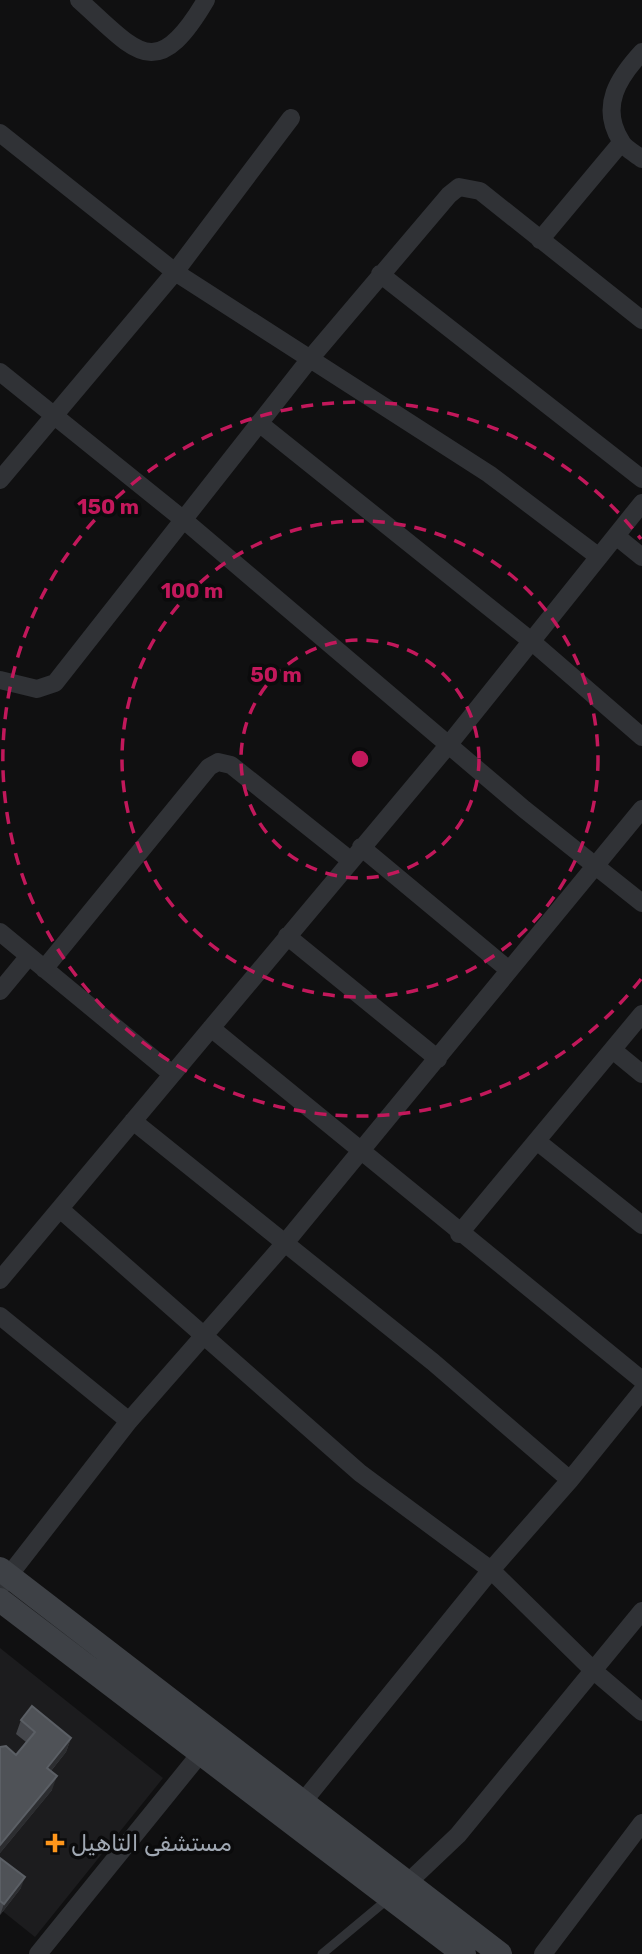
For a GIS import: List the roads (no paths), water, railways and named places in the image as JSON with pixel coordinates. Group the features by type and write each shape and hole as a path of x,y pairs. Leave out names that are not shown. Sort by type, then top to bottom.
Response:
{"main road":[{"path":"4,1578 302,1803 401,1890 464,1954"},
{"path":"0,1600 200,1755 500,1954"}],"street":[{"path":"79,0 131,47 151,55 164,52 174,44 206,0"},
{"path":"642,52 621,75 612,96 612,111 621,143 642,159"},
{"path":"0,480 175,272 291,118"},
{"path":"0,133 175,272 489,474 599,557"},
{"path":"540,240 621,143"},
{"path":"0,680 37,689 55,682 185,521 309,360 380,274 459,187 480,191 642,320"},
{"path":"380,274 642,479"},
{"path":"0,372 185,521 642,904"},
{"path":"259,423 530,640 642,737"},
{"path":"0,1280 450,743 642,503"},
{"path":"616,536 642,557"},
{"path":"44,970 209,767 218,762 231,765 356,854 509,970"},
{"path":"4,1578 129,1421 285,1242 438,1059 593,865 642,809"},
{"path":"0,932 172,1074"},
{"path":"287,936 438,1059"},
{"path":"0,991 29,956"},
{"path":"459,1234 614,1051 642,1014"},
{"path":"211,1028 459,1234 642,1380"},
{"path":"614,1051 642,1074"},
{"path":"133,1121 433,1362 570,1480"},
{"path":"538,1142 642,1225"},
{"path":"60,1209 360,1473 491,1570 594,1671 642,1712"},
{"path":"0,1316 129,1421"},
{"path":"302,1803 491,1570 570,1480 642,1391"},
{"path":"401,1890 458,1835 642,1611"},
{"path":"38,1954 200,1755"},
{"path":"543,1954 642,1823"}],"lane":[{"path":"322,1954 401,1890"}],"place":[{"name":"مستشفى التاهيل","path":"55,1843"}]}
